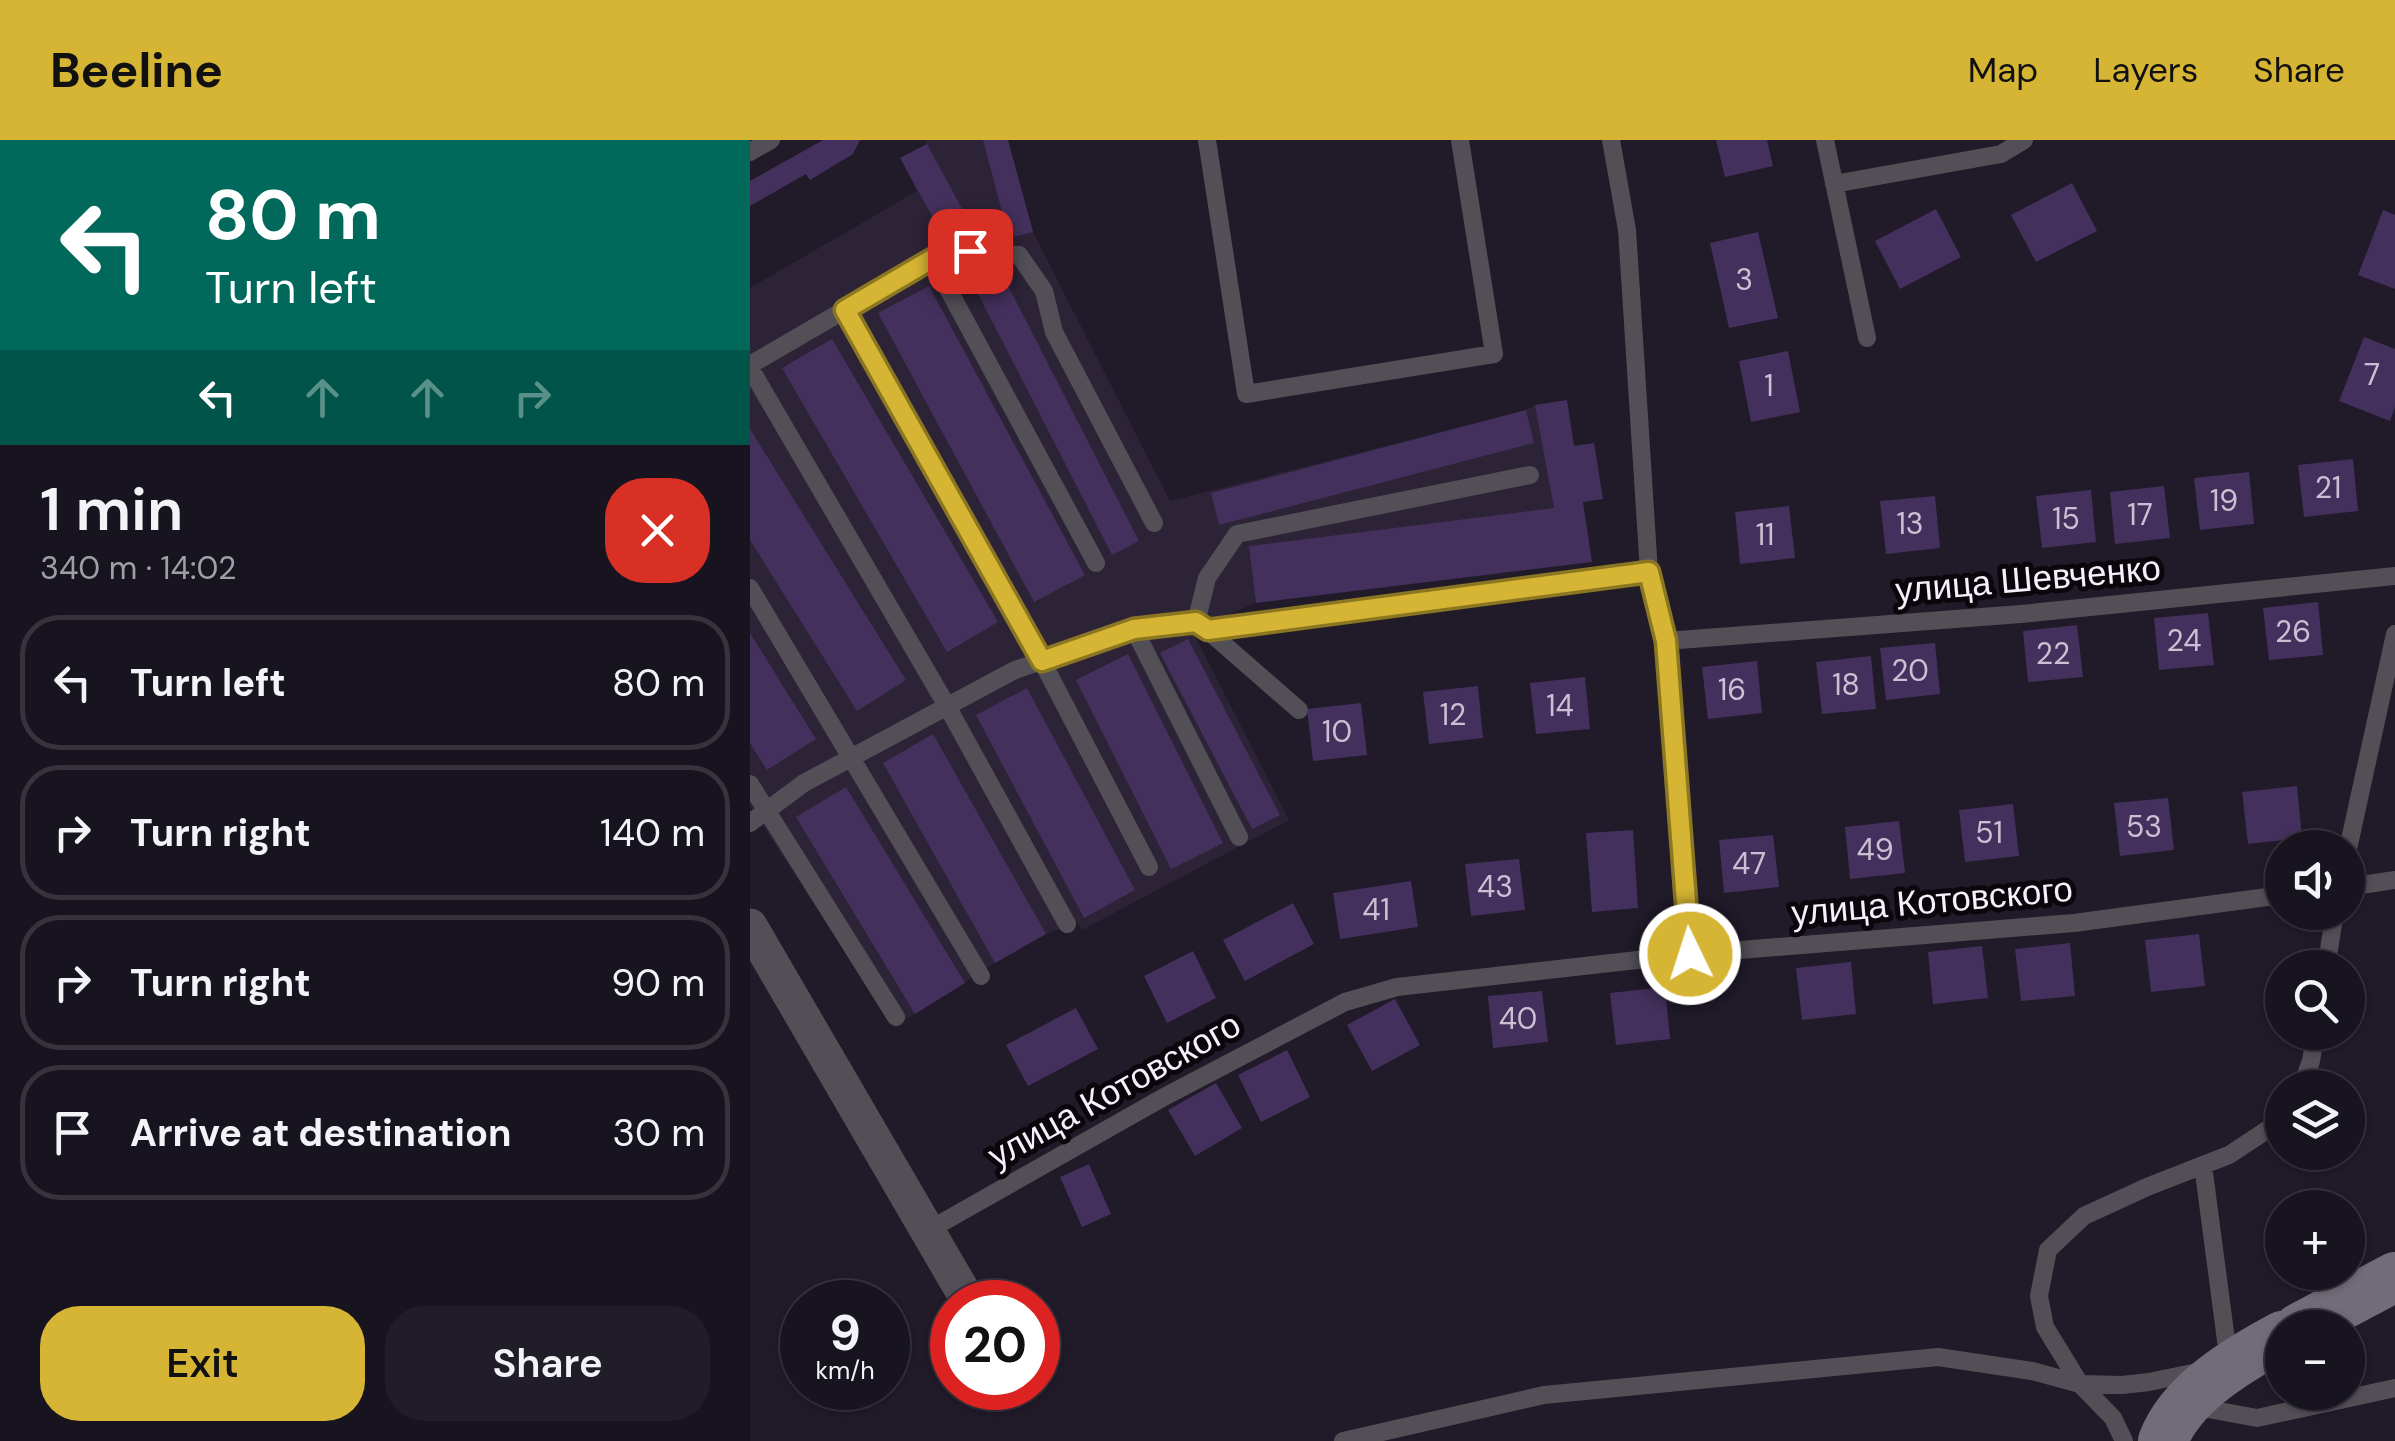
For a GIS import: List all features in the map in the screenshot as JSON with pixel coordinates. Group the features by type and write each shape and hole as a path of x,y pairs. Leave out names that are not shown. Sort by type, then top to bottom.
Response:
{"main road":[{"path":"2332,1310 2395,1277"},
{"path":"2175,1423 2230,1366 2265,1346"}],"street":[{"path":"750,926 956,1280"}],"lane":[{"path":"750,152 771,140"},
{"path":"1214,141 1246,394 1494,354 1460,140"},
{"path":"1612,140 1627,230 1649,572 1666,641 1690,954"},
{"path":"1825,140 1867,338"},
{"path":"1834,184 2001,154 2024,140"},
{"path":"1067,924 947,706 750,367 932,259 970,251 1020,254 1044,291 1054,332 1154,523"},
{"path":"932,259 1096,563"},
{"path":"845,310 1042,661 1148,867"},
{"path":"1202,626 1207,578 1236,534 1530,474"},
{"path":"750,823 804,783 1015,670 1134,629 1202,626 1649,572"},
{"name":"улица Шевченко","path":"1666,641 2020,614 2395,576"},
{"path":"750,588 981,976"},
{"path":"1202,626 1300,710"},
{"path":"1134,629 1240,836"},
{"path":"2352,830 2395,634"},
{"path":"750,784 896,1017"},
{"path":"2365,884 2395,880"},
{"name":"улица Котовского","path":"928,1230 1164,1096 1344,1002 1397,986 1690,954 2074,923 2265,898"},
{"path":"2124,1441 2114,1418 2080,1384 2045,1327 2039,1296 2048,1250 2084,1216 2229,1155 2265,1131"},
{"path":"1342,1441 1544,1395 1938,1357 2032,1371 2080,1384 2149,1382 2230,1366 2203,1165"},
{"path":"2175,1423 2257,1418 2395,1388"}],"shaded area":[{"path":"925,140 1008,140 1033,232 1170,501 1535,405 1567,400 1574,446 1594,443 1603,499 1256,603 1193,632 1289,820 1082,930 1077,922 1046,934 894,1027 750,806 750,288 917,191 900,158 926,144"}],"building":[{"path":"823,140 860,140 853,154 810,180 806,174 750,206 750,181"},
{"path":"983,140 1008,140 1033,232 1009,238"},
{"path":"1716,140 1767,140 1773,166 1725,177"},
{"path":"927,144 967,218 941,232 900,158"},
{"path":"2072,183 2097,231 2036,262 2011,215"},
{"path":"1936,209 1961,257 1900,289 1875,241"},
{"path":"2383,210 2395,215 2395,289 2358,275"},
{"path":"1758,232 1778,318 1729,328 1710,243"},
{"path":"1000,270 1139,541 1112,555 973,284"},
{"path":"929,286 1085,575 1034,602 878,313"},
{"path":"2364,337 2395,349 2395,407 2390,421 2339,401"},
{"path":"832,339 998,622 947,652 782,368"},
{"path":"1788,351 1800,412 1751,422 1739,361"},
{"path":"1567,400 1574,446 1594,443 1603,499 1583,502 1592,562 1256,603 1249,546 1554,508 1535,405"},
{"path":"1526,410 1534,443 1219,525 1211,493"},
{"path":"750,429 906,680 857,711 750,540"},
{"path":"2353,459 2358,511 2304,517 2298,465"},
{"path":"2249,472 2254,524 2200,530 2194,478"},
{"path":"2164,486 2170,538 2115,544 2110,492"},
{"path":"2091,490 2096,542 2042,548 2036,496"},
{"path":"1935,496 1940,548 1886,554 1880,501"},
{"path":"1789,506 1795,558 1740,564 1735,512"},
{"path":"2318,602 2323,655 2269,660 2263,608"},
{"path":"2208,613 2214,665 2159,670 2154,618"},
{"path":"2077,625 2083,677 2028,682 2023,631"},
{"path":"750,633 816,739 767,770 750,743"},
{"path":"1188,639 1280,815 1252,829 1160,653"},
{"path":"1935,643 1940,694 1886,700 1880,648"},
{"path":"1128,654 1223,843 1171,869 1076,680"},
{"path":"1871,656 1876,709 1822,714 1816,662"},
{"path":"1757,661 1762,713 1708,719 1702,667"},
{"path":"1585,677 1590,729 1536,734 1530,683"},
{"path":"1478,686 1483,738 1429,744 1423,692"},
{"path":"1027,688 1135,890 1084,918 976,715"},
{"path":"1361,703 1367,755 1313,761 1307,709"},
{"path":"933,734 1046,934 995,963 883,763"},
{"path":"2297,786 2301,830 2265,830 2265,842 2248,844 2242,792"},
{"path":"846,787 965,983 915,1014 796,817"},
{"path":"2168,798 2174,850 2120,856 2114,803"},
{"path":"2013,804 2019,856 1965,862 1959,810"},
{"path":"1899,821 1905,873 1850,879 1845,827"},
{"path":"1633,830 1638,908 1592,912 1586,833"},
{"path":"1773,835 1779,887 1724,893 1719,840"},
{"path":"1519,859 1525,910 1471,916 1465,864"},
{"path":"1411,881 1418,927 1340,939 1333,893"},
{"path":"1293,903 1314,944 1245,981 1223,940"},
{"path":"2199,934 2205,986 2151,992 2145,940"},
{"path":"2070,943 2075,996 2021,1001 2015,949"},
{"path":"1982,946 1988,998 1933,1004 1928,952"},
{"path":"1193,951 1216,998 1167,1023 1144,976"},
{"path":"1851,962 1856,1014 1802,1020 1796,968"},
{"path":"1665,987 1670,1039 1616,1045 1610,993"},
{"path":"1542,991 1548,1042 1493,1048 1488,996"},
{"path":"1395,999 1420,1045 1372,1071 1347,1025"},
{"path":"1076,1008 1098,1049 1028,1086 1006,1045"},
{"path":"1287,1050 1310,1097 1261,1122 1238,1075"},
{"path":"1216,1083 1242,1128 1195,1156 1168,1110"},
{"path":"1089,1164 1111,1214 1082,1227 1060,1177"}],"route":[{"path":"970,251 932,259 845,310 1042,661 1134,629 1196,622 1208,630 1649,572 1666,641 1690,954"}]}
